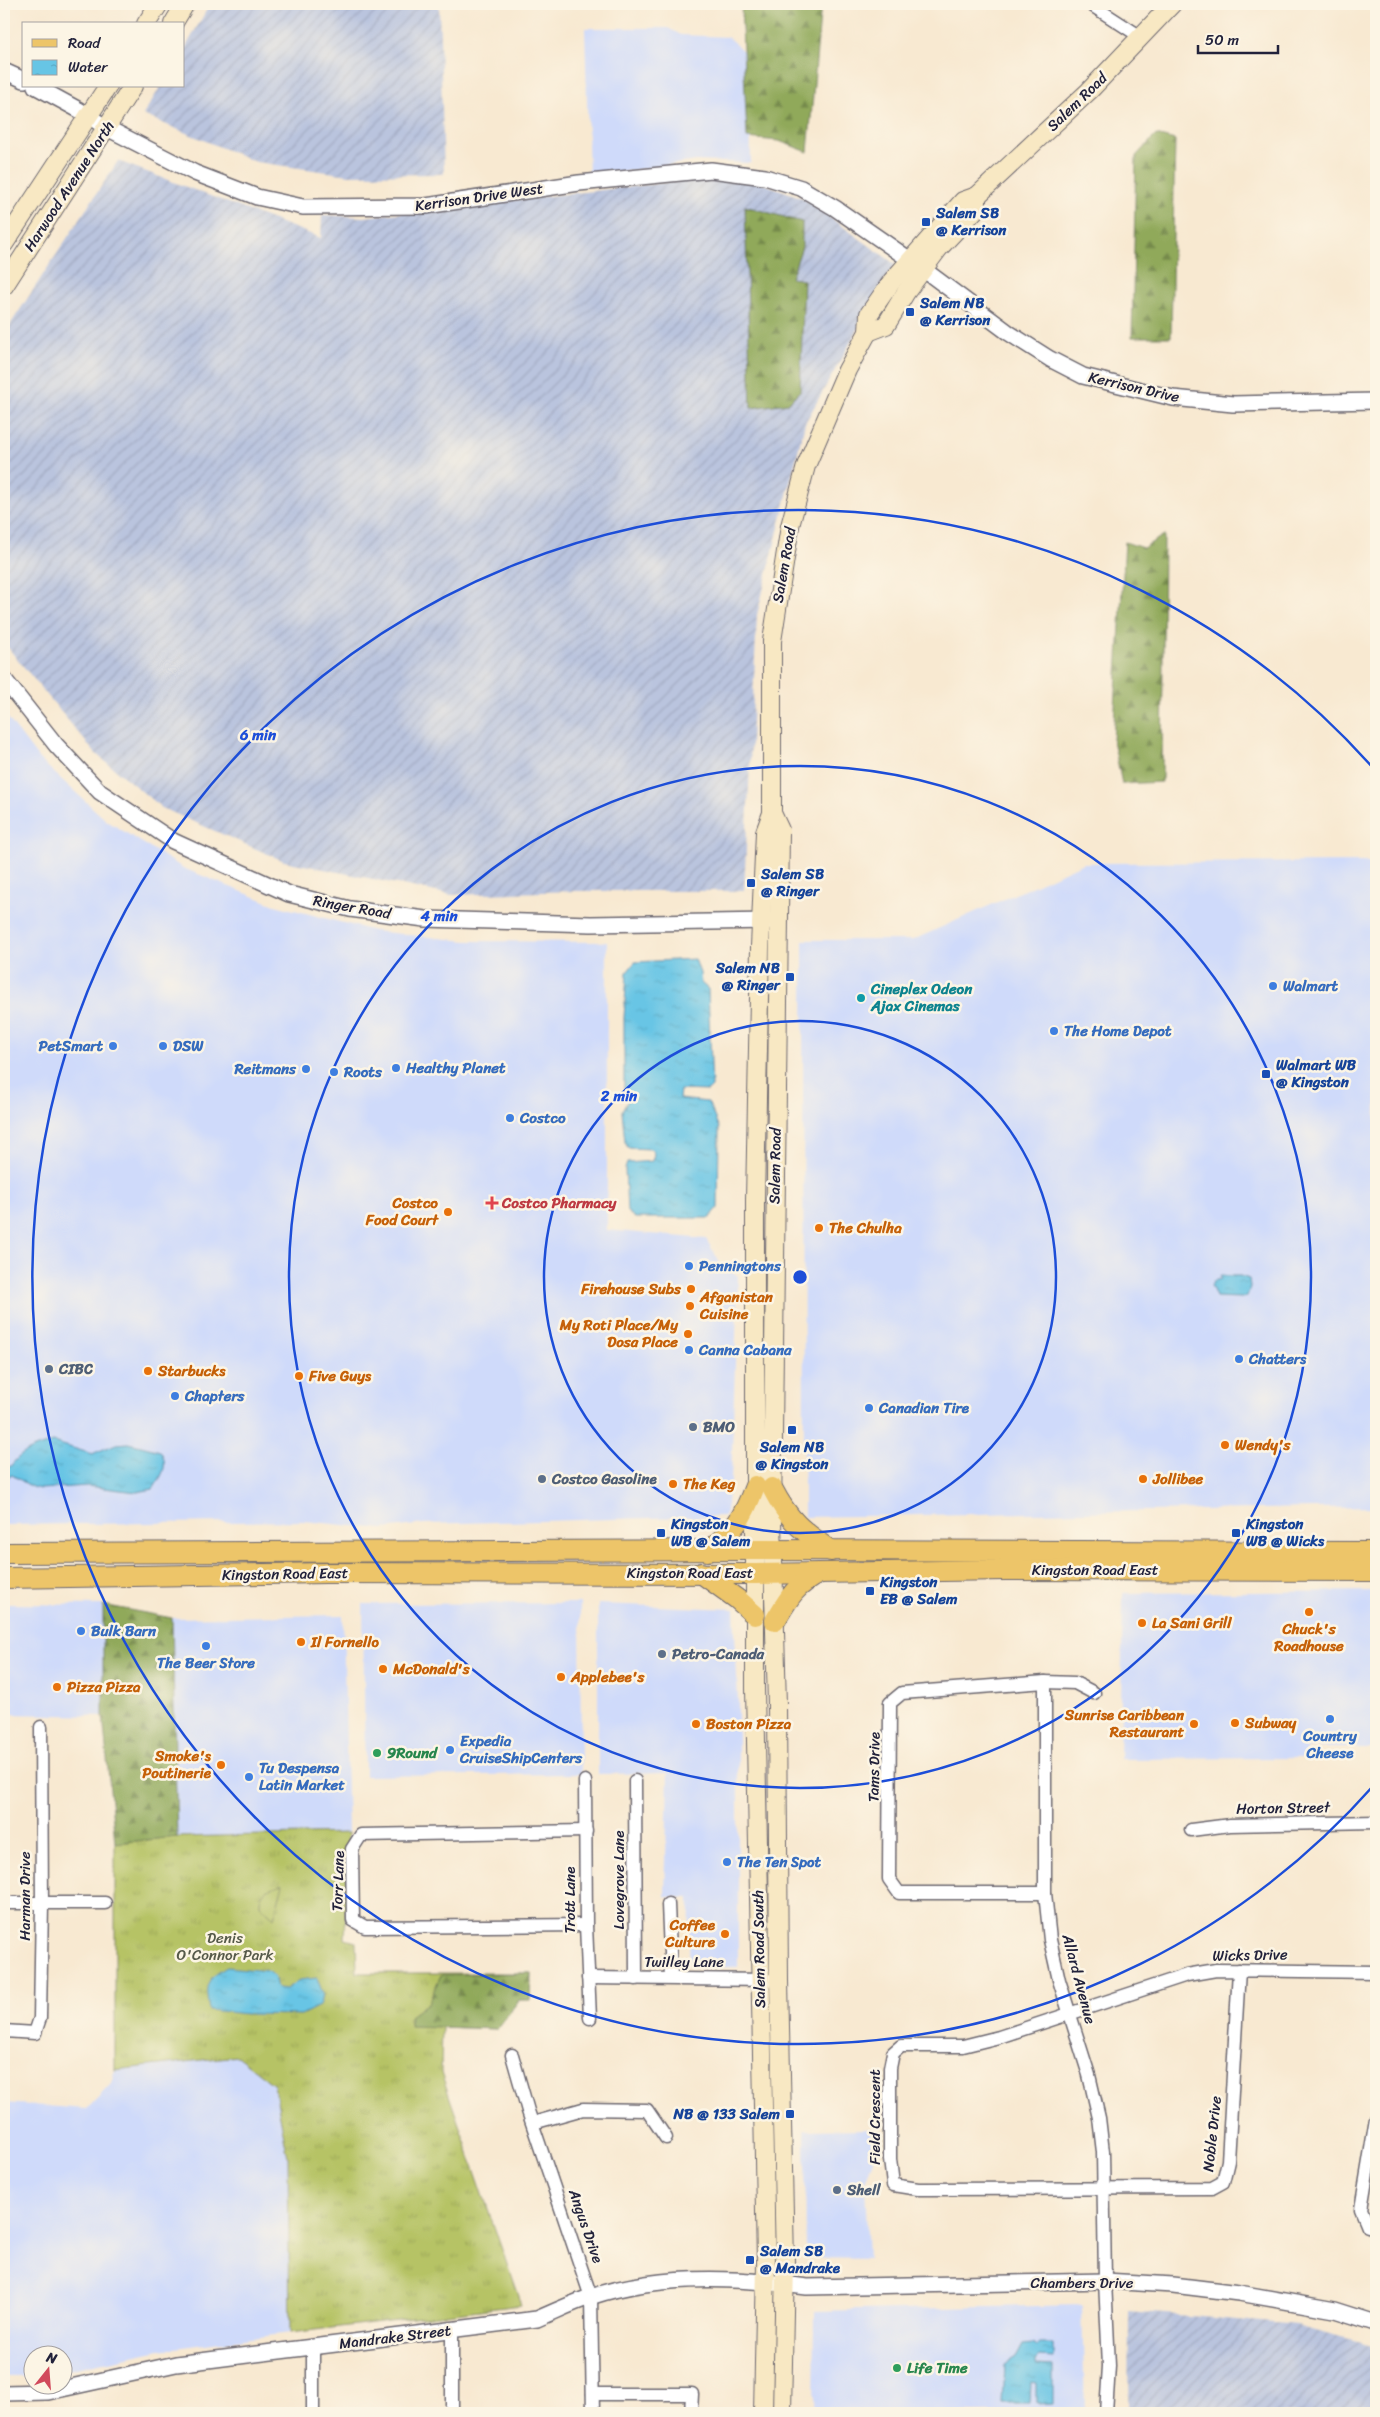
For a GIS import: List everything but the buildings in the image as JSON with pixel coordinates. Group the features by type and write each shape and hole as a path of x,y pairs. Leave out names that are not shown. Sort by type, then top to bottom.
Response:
{"main road":[{"path":"147,22 159,4"},
{"path":"174,22 185,4"},
{"name":"Salem Road","path":"772,1520 763,1487 770,921 765,832 772,813 772,641 790,526 806,466 822,425 847,370 868,332 868,314 892,281 917,265 963,201 977,196 1089,91 1172,4"},
{"name":"Harwood Avenue North","path":"4,244 107,88"},
{"name":"Harwood Avenue North","path":"4,286 132,88"},
{"path":"708,1551 728,1535 763,1487 801,1530 831,1551"},
{"name":"Salem Road South","path":"763,1487 764,1573 755,1615 765,2282 763,2413"},
{"name":"Salem Road South","path":"764,1550 772,1520"},
{"name":"Kingston Road East","path":"4,1553 764,1550 1376,1552"},
{"name":"Kingston Road East","path":"4,1578 326,1573 701,1574 1005,1570 1376,1571"},
{"name":"Salem Road South","path":"764,1573 775,1622 784,2284 782,2413"},
{"path":"775,1622 791,1594 804,1580 820,1573"},
{"path":"701,1574 737,1599 755,1615"}],"street":[{"path":"1090,4 1141,37"},
{"path":"4,71 22,79"},
{"name":"Kerrison Drive West","path":"39,88 106,128 195,173 230,188 303,207 426,206 579,182 711,170 748,173 801,188 835,208 917,265"},
{"name":"Kerrison Drive","path":"917,265 1009,333 1083,376 1173,398 1233,404 1376,401"},
{"name":"Ringer Road","path":"4,679 56,745 100,792 172,841 289,894 350,909 425,919 591,924 770,921"},
{"name":"Tams Drive","path":"1045,1893 899,1893 889,1879 890,1703 902,1693 1045,1682 1075,1684 1094,1693"},
{"name":"Allard Avenue","path":"1045,1682 1045,1893 1050,1940 1089,2075 1099,2118 1104,2187 1104,2281 1109,2366 1106,2413"},
{"name":"Harman Drive","path":"4,2032 35,2033 40,2018 42,1904 41,1727"},
{"name":"Trott Lane","path":"585,1781 586,1925 590,2018"},
{"name":"Lovegrove Lane","path":"635,1781 636,1979"},
{"name":"Horton Street","path":"1191,1830 1230,1825 1376,1822"},
{"name":"Torr Lane","path":"586,1831 361,1835 352,1849 353,1920 365,1927 586,1925"},
{"path":"4,1903 105,1903"},
{"path":"668,1904 671,1978"},
{"name":"Wicks Drive","path":"1070,2014 1187,1976 1216,1970 1376,1972"},
{"name":"Noble Drive","path":"1104,2187 1212,2188 1222,2182 1228,2161 1239,1970"},
{"name":"Twilley Lane","path":"588,1978 779,1980"},
{"name":"Field Crescent","path":"1070,2014 963,2046 901,2046 893,2053 890,2068 890,2159 893,2185 918,2189 1104,2187"},
{"name":"Angus Drive","path":"512,2055 591,2297 593,2413"},
{"path":"533,2123 583,2109 646,2110 666,2138"},
{"path":"1376,2118 1360,2208 1368,2226 1376,2228"},
{"name":"Mandrake Street","path":"4,2393 48,2392 176,2364 537,2319 591,2297 668,2281 765,2282 784,2284"},
{"name":"Chambers Drive","path":"784,2284 827,2287 1104,2281 1173,2285 1239,2293 1335,2310 1376,2323"},
{"path":"452,2329 452,2413"},
{"path":"313,2347 313,2413"},
{"path":"593,2394 692,2394 691,2413"}],"shaded area":[{"path":"210,4 439,4 444,174 349,175 256,162 143,115 160,88 185,88 185,48"},
{"path":"585,28 668,28 681,35 728,37 749,57 751,163 696,161 589,177"},
{"path":"118,161 321,238 322,215 364,217 716,177 762,183 803,198 895,264 805,423 757,615 744,891 576,891 451,895 284,861 162,808 95,753 4,643 4,334"},
{"path":"4,713 39,759 107,821 183,868 275,905 374,931 466,941 607,942 607,1230 706,1239 720,1263 738,1276 731,1482 725,1516 424,1524 383,1529 304,1521 4,1525"},
{"path":"1376,862 1376,1507 804,1517 803,940 913,940 1084,863"},
{"path":"1376,1591 1376,1748 1306,1748 1306,1758 1120,1759 1123,1593"},
{"path":"580,1603 581,1774 365,1776 363,1604"},
{"path":"4,1604 103,1605 103,1716 4,1714"},
{"path":"598,1604 734,1609 738,1700 738,1967 689,1967 690,1898 665,1897 668,1773 598,1774"},
{"path":"343,1615 348,1833 177,1837 172,1618"},
{"path":"237,2056 274,2085 288,2158 290,2333 160,2350 72,2369 72,2344 22,2344 22,2377 4,2377 4,2103 87,2109 111,2084 115,2070"},
{"path":"872,2129 873,2161 865,2181 868,2258 806,2257 805,2130"},
{"path":"1082,2305 1085,2413 814,2413 815,2311"},
{"path":"1129,2311 1297,2325 1376,2346 1376,2413 1128,2413"}],"green space":[{"path":"741,4 821,4 808,152 779,141 747,138"},
{"path":"1156,135 1175,140 1171,337 1132,337 1136,156"},
{"path":"745,206 802,222 802,247 791,278 804,280 800,391 788,403 751,408"},
{"path":"1164,535 1162,782 1122,784 1113,740 1125,542 1143,548"},
{"path":"103,1605 172,1618 177,1837 115,1843 103,1716"},
{"name":"Denis O'Connor Park","path":"348,1833 345,1939 356,1942 357,1973 531,1973 530,2000 519,2000 497,2029 442,2027 441,2072 521,2305 290,2333 288,2158 274,2085 237,2056 115,2070 115,1843 177,1837"},
{"path":"283,1884 274,1918 260,1905 261,1896 266,1890"},
{"path":"531,1973 530,2000 519,2000 497,2029 410,2026 410,2016 428,2003 441,1975"}],"water":[{"path":"695,959 701,983 708,989 712,1087 708,1091 680,1090 679,1099 708,1102 719,1128 718,1208 710,1218 635,1218 627,1212 625,1169 627,1163 652,1161 654,1154 651,1149 628,1148 625,1142 622,1111 630,1097 624,1089 624,1018 627,972 635,962"},
{"path":"1220,1276 1240,1276 1249,1279 1250,1288 1247,1296 1242,1298 1216,1297 1211,1285 1213,1281 1221,1279"},
{"path":"53,1442 92,1454 116,1444 129,1443 160,1451 164,1461 163,1471 153,1489 137,1492 87,1486 40,1489 32,1487 12,1475 4,1480 4,1465 10,1467 24,1453"},
{"path":"227,1967 267,1971 274,1976 277,1988 286,1989 299,1980 317,1978 323,1994 319,2006 301,2015 246,2014 209,2010 208,1984 214,1976"},
{"path":"1033,2344 1036,2347 1040,2344 1053,2344 1053,2358 1039,2357 1035,2361 1035,2365 1053,2366 1053,2403 1037,2404 1037,2383 1031,2382 1030,2404 1003,2404 1005,2365 1016,2358 1023,2345"}],"place":[{"name":"Salem SB @ Kerrison","path":"926,222"},
{"name":"Salem NB @ Kerrison","path":"910,312"},
{"name":"Salem SB @ Ringer","path":"751,883"},
{"name":"Salem NB @ Ringer","path":"790,977"},
{"name":"Walmart","path":"1273,986"},
{"name":"Cineplex Odeon Ajax Cinemas","path":"861,998"},
{"name":"The Home Depot","path":"1054,1031"},
{"name":"PetSmart","path":"113,1046"},
{"name":"DSW","path":"163,1046"},
{"name":"Healthy Planet","path":"396,1068"},
{"name":"Reitmans","path":"306,1069"},
{"name":"Roots","path":"334,1072"},
{"name":"Walmart WB @ Kingston","path":"1266,1074"},
{"name":"Costco","path":"510,1118"},
{"name":"Costco Pharmacy","path":"492,1203"},
{"name":"Costco Food Court","path":"448,1212"},
{"name":"The Chulha","path":"819,1228"},
{"name":"Penningtons","path":"689,1266"},
{"name":"Firehouse Subs","path":"691,1289"},
{"name":"Afganistan Cuisine","path":"690,1306"},
{"name":"My Roti Place/My Dosa Place","path":"688,1334"},
{"name":"Canna Cabana","path":"689,1350"},
{"name":"Chatters","path":"1239,1359"},
{"name":"CIBC","path":"49,1369"},
{"name":"Starbucks","path":"148,1371"},
{"name":"Five Guys","path":"299,1376"},
{"name":"Chapters","path":"175,1396"},
{"name":"Canadian Tire","path":"869,1408"},
{"name":"BMO","path":"693,1427"},
{"name":"Salem NB @ Kingston","path":"792,1430"},
{"name":"Wendy's","path":"1225,1445"},
{"name":"Costco Gasoline","path":"542,1479"},
{"name":"Jollibee","path":"1143,1479"},
{"name":"The Keg","path":"673,1484"},
{"name":"Kingston WB @ Salem","path":"661,1533"},
{"name":"Kingston WB @ Wicks","path":"1236,1533"},
{"name":"Kingston EB @ Salem","path":"870,1591"},
{"name":"Chuck's Roadhouse","path":"1309,1612"},
{"name":"La Sani Grill","path":"1142,1623"},
{"name":"Bulk Barn","path":"81,1631"},
{"name":"Il Fornello","path":"301,1642"},
{"name":"The Beer Store","path":"206,1646"},
{"name":"Petro-Canada","path":"662,1654"},
{"name":"McDonald's","path":"383,1669"},
{"name":"Applebee's","path":"561,1677"},
{"name":"Pizza Pizza","path":"57,1687"},
{"name":"Country Cheese","path":"1330,1719"},
{"name":"Subway","path":"1235,1723"},
{"name":"Boston Pizza","path":"696,1724"},
{"name":"Sunrise Caribbean Restaurant","path":"1194,1724"},
{"name":"Expedia CruiseShipCenters","path":"450,1750"},
{"name":"9Round","path":"377,1753"},
{"name":"Smoke's Poutinerie","path":"221,1765"},
{"name":"Tu Despensa Latin Market","path":"249,1777"},
{"name":"The Ten Spot","path":"727,1862"},
{"name":"Coffee Culture","path":"725,1934"},
{"name":"NB @ 133 Salem","path":"790,2114"},
{"name":"Shell","path":"837,2190"},
{"name":"Salem SB @ Mandrake","path":"750,2260"},
{"name":"Life Time","path":"897,2368"}]}
